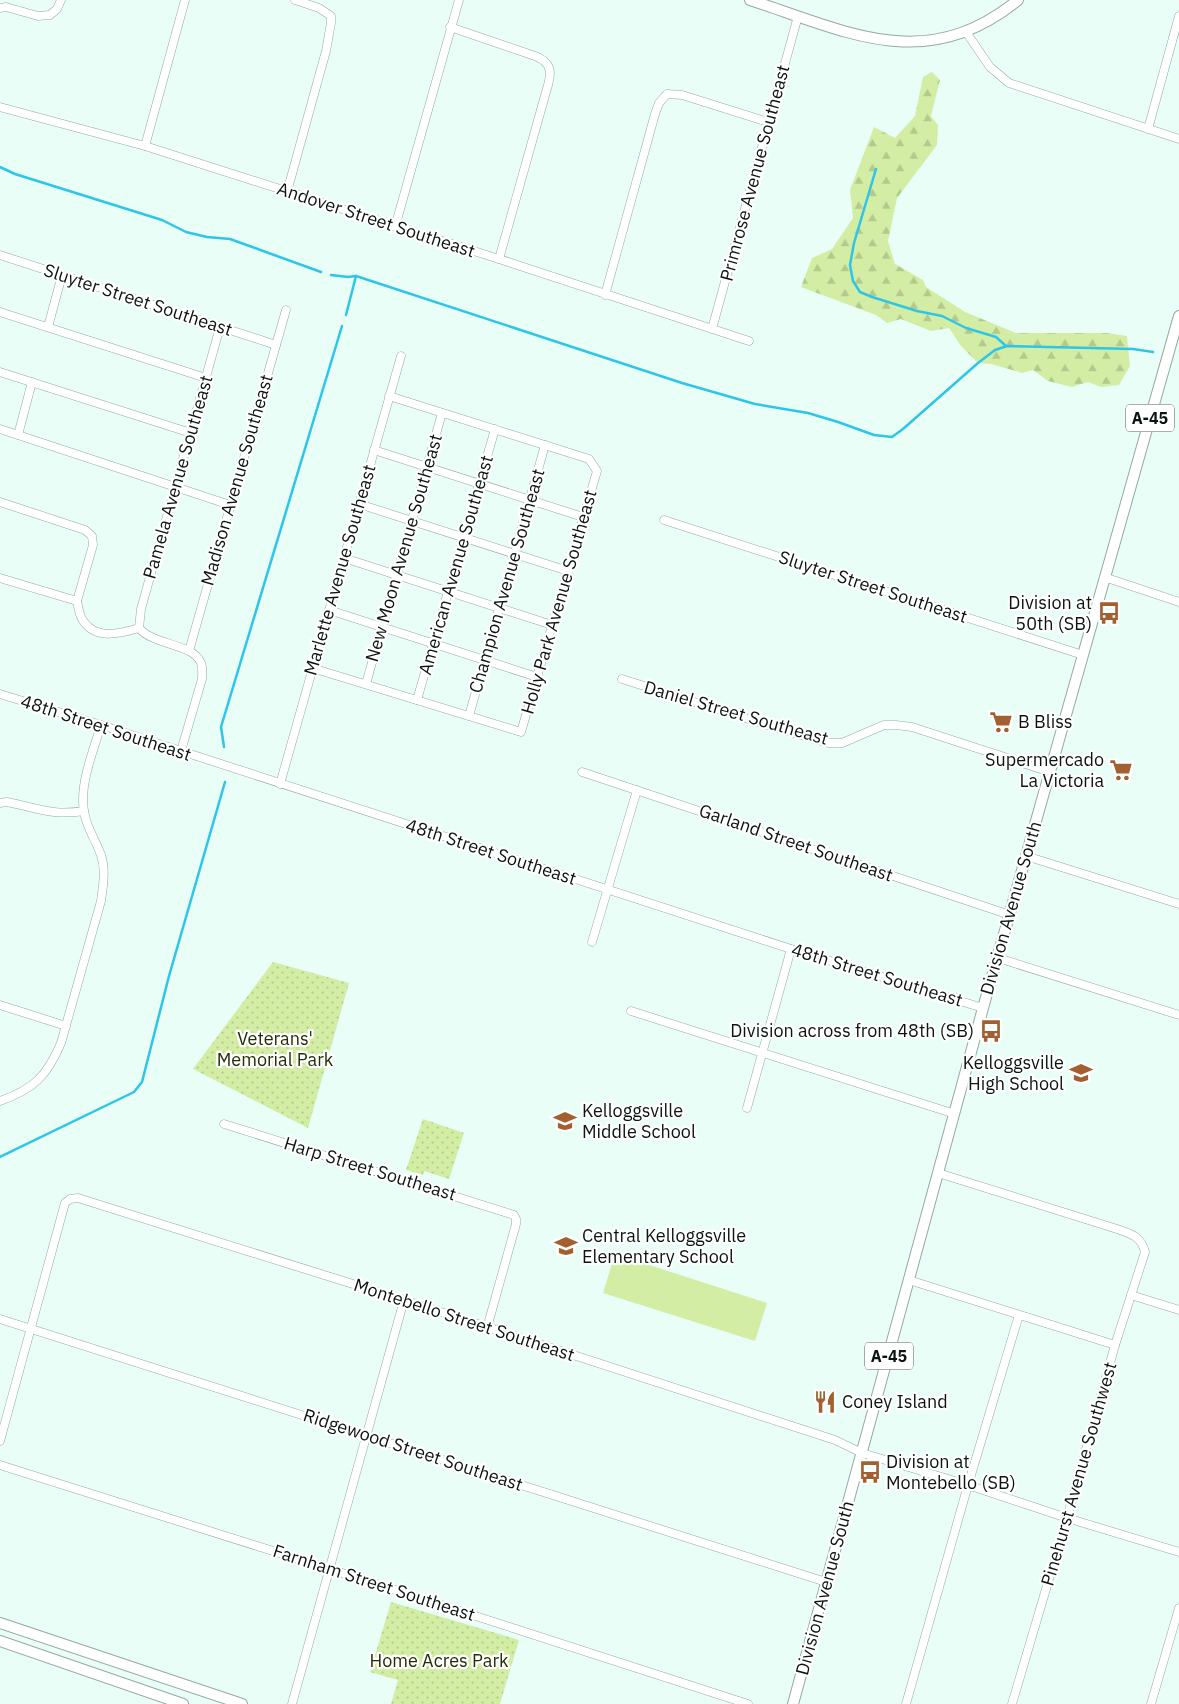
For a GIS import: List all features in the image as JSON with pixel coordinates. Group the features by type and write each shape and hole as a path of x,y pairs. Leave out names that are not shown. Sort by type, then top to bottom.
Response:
{"main road":[{"path":"750,0 881,40 900,42 934,41 966,32 988,22 1018,0"},
{"name":"Division Avenue South","path":"793,1704 983,1008 1179,316"},
{"path":"0,1623 242,1704"},
{"path":"0,1641 182,1704"}],"street":[{"path":"0,8 6,7 38,16 50,15 57,9 61,0"},
{"path":"145,146 185,0"},
{"path":"287,192 314,99 331,23 330,16 326,12 295,0"},
{"path":"395,227 459,0"},
{"name":"Primrose Avenue Southeast","path":"712,329 798,16"},
{"path":"1148,129 1179,16"},
{"path":"450,27 544,59 549,65 550,73 544,99 499,259"},
{"path":"966,32 990,67 1008,82 1179,139"},
{"path":"605,295 659,102 667,94 682,95 768,122"},
{"name":"Andover Street Southeast","path":"0,107 145,146 749,341"},
{"name":"Sluyter Street Southeast","path":"0,255 276,344"},
{"path":"48,327 62,275"},
{"name":"Madison Avenue Southeast","path":"189,651 286,310"},
{"path":"0,312 206,378"},
{"name":"Pamela Avenue Southeast","path":"139,628 141,609 220,327"},
{"name":"Marlette Avenue Southeast","path":"280,784 401,356"},
{"path":"0,372 191,433"},
{"path":"18,435 32,382"},
{"path":"389,396 545,445"},
{"name":"New Moon Avenue Southeast","path":"366,684 442,412"},
{"name":"American Avenue Southeast","path":"417,700 495,429"},
{"path":"0,430 230,505"},
{"name":"Holly Park Avenue Southeast","path":"469,716 521,732 584,516 596,472 589,459 545,445"},
{"name":"Champion Avenue Southeast","path":"469,716 545,445"},
{"path":"374,450 584,516"},
{"path":"0,502 85,530 92,536 93,545 77,601 81,617 90,627 100,633 111,635 139,628 151,638 189,651 201,662 202,679 181,751"},
{"path":"359,504 568,571"},
{"name":"Sluyter Street Southeast","path":"664,520 1083,654"},
{"path":"344,558 552,624"},
{"path":"1104,577 1179,602"},
{"path":"0,578 77,601"},
{"path":"329,610 537,677"},
{"path":"312,668 469,716"},
{"name":"Daniel Street Southeast","path":"622,679 828,743 842,743 884,726 912,727 1050,772"},
{"name":"48th Street Southeast","path":"0,694 792,949 983,1008"},
{"path":"0,1101 26,1091 43,1076 56,1055 66,1026 100,901 104,882 101,856 90,835 83,800 84,784 101,725"},
{"name":"Garland Street Southeast","path":"582,772 1010,915"},
{"path":"592,942 637,790"},
{"path":"0,803 7,802 51,813 62,814 84,811"},
{"path":"1026,856 1179,904"},
{"path":"747,1108 792,949"},
{"path":"998,958 1179,1015"},
{"path":"0,1005 66,1026"},
{"path":"631,1012 955,1114"},
{"name":"Harp Street Southeast","path":"224,1124 515,1216 516,1224 487,1328"},
{"name":"Pinehurst Avenue Southwest","path":"938,1173 1133,1235 1142,1244 1144,1252 1115,1345 1067,1518 1012,1704"},
{"name":"Montebello Street Southeast","path":"30,1329 65,1202 78,1198 404,1300 836,1440 862,1453 1179,1552"},
{"path":"909,1280 1115,1345"},
{"path":"1131,1296 1179,1310"},
{"path":"292,1704 404,1300"},
{"path":"906,1704 968,1485 1019,1315"},
{"name":"Ridgewood Street Southeast","path":"0,1320 826,1582"},
{"path":"0,1441 30,1329"},
{"name":"Farnham Street Southeast","path":"0,1464 748,1704"},
{"path":"1151,1704 1179,1608"}],"green space":[{"path":"932,72 940,80 931,116 938,125 937,145 897,198 888,241 895,264 923,280 926,287 965,312 1016,333 1107,333 1127,336 1130,366 1119,385 1101,387 1088,382 1072,387 1048,381 1033,370 1022,373 991,364 978,363 961,346 949,328 931,331 901,319 887,323 876,315 801,287 812,258 832,249 853,218 850,190 874,127 895,138 915,116 923,77"},
{"name":"Veterans' Memorial Park","path":"273,962 349,983 308,1128 193,1069"},
{"path":"423,1119 464,1133 449,1179 424,1171 423,1175 406,1170"},
{"path":"615,1254 767,1303 755,1341 603,1293"},
{"name":"Home Acres Park","path":"391,1602 519,1640 500,1704 391,1704 398,1680 370,1672"}],"waterway":[{"path":"0,167 15,174 162,220 186,232 207,237 230,239 321,272"},
{"path":"876,169 854,243 850,265 853,281 860,292 917,311 942,316 966,328 996,337 1006,346"},
{"path":"331,275 356,276 682,383 755,404 808,413 874,435 892,437 978,363 995,350 1007,346 1133,349 1153,352"},
{"path":"346,315 356,276"},
{"path":"224,747 221,727 342,326"},
{"path":"0,1157 134,1092 142,1082 169,976 225,782"}],"place":[{"name":"Division at 50th (SB)","path":"1109,613"},
{"name":"B Bliss","path":"1001,722"},
{"name":"Supermercado La Victoria","path":"1121,770"},
{"name":"Division across from 48th (SB)","path":"991,1031"},
{"name":"Kelloggsville High School","path":"1081,1073"},
{"name":"Kelloggsville Middle School","path":"565,1121"},
{"name":"Central Kelloggsville Elementary School","path":"566,1246"},
{"name":"Coney Island","path":"825,1402"},
{"name":"Division at Montebello (SB)","path":"870,1472"}]}
